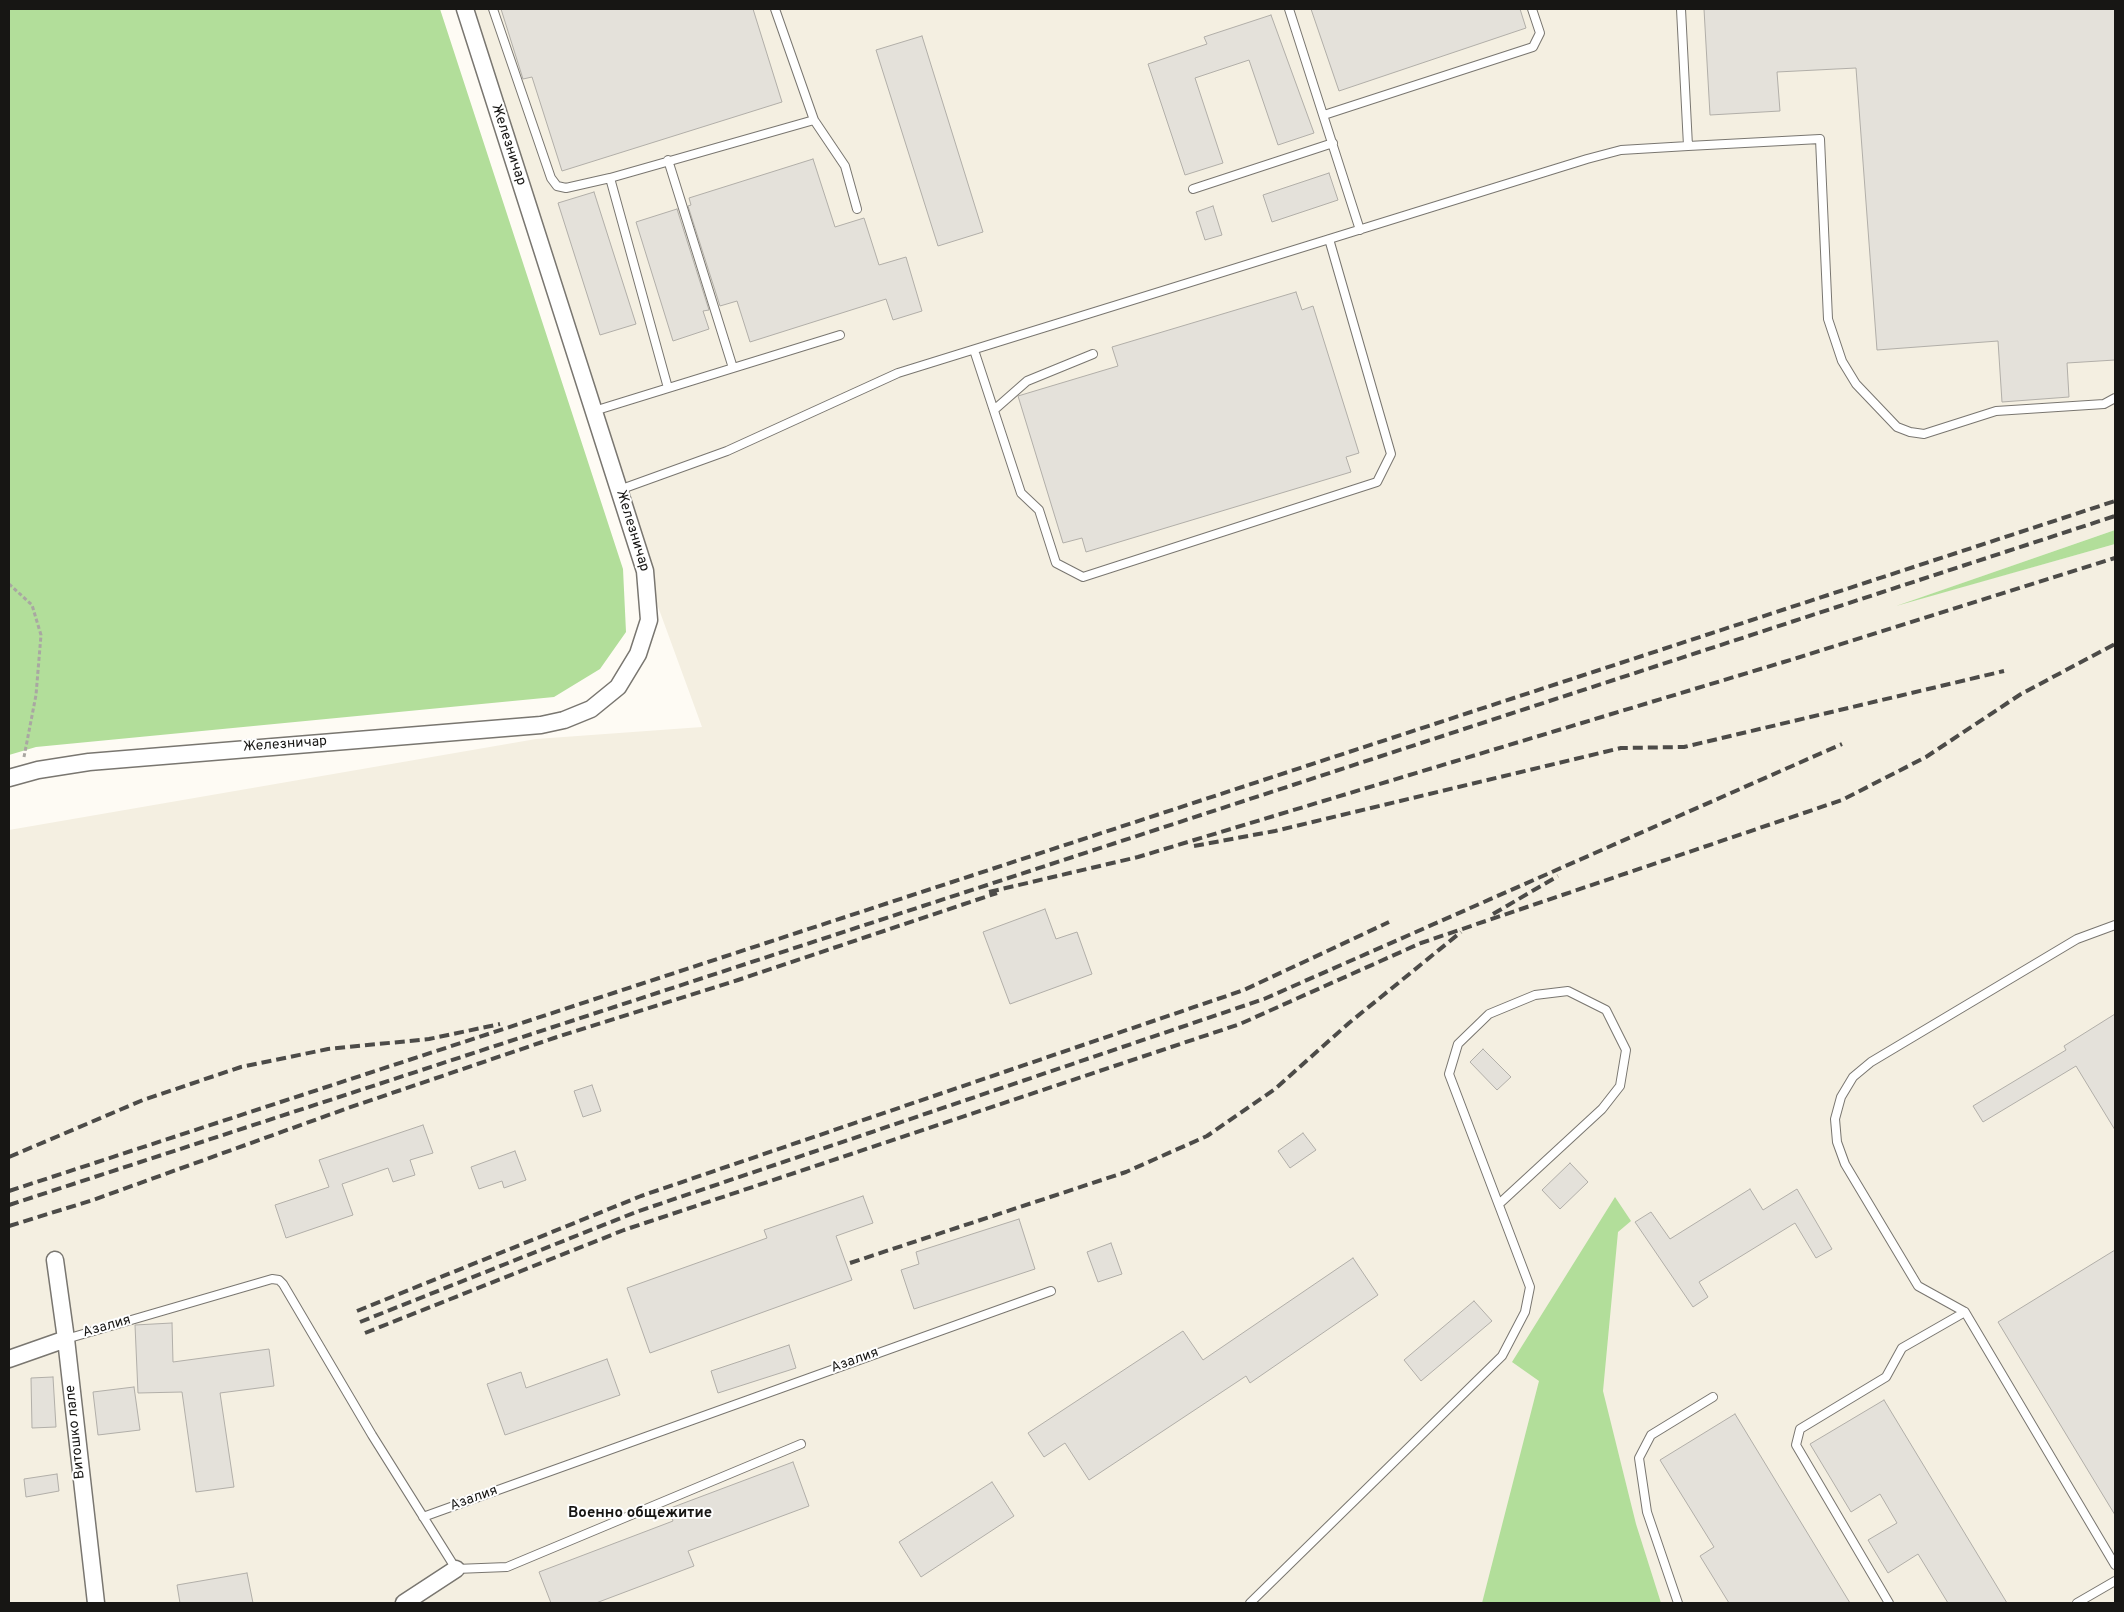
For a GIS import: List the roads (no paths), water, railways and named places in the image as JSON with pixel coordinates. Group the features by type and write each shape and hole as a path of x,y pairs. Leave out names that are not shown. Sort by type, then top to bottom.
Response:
{"street":[{"name":"Железничар","path":"15,777 89,762 541,725 564,720 591,709 618,686 638,654 649,620 646,571 464,9"},
{"name":"Витошко лале","path":"55,1260 66,1339 96,1603"},
{"name":"Азалия","path":"9,1359 66,1339"},
{"path":"404,1603 456,1569"}],"lane":[{"path":"493,9 551,178 557,186 566,188 610,178 814,120"},
{"path":"775,9 814,120 845,166 857,208"},
{"path":"1290,9 1360,230"},
{"path":"1324,115 1533,47 1540,33 1532,9"},
{"path":"1681,9 1688,146"},
{"path":"619,490 727,451 898,373 1613,152 1688,146 1820,139 1828,319 1842,361 1856,384 1897,427 1910,432 1924,434 1996,412 2104,404 2115,398"},
{"path":"1193,189 1333,143"},
{"path":"668,160 733,368"},
{"path":"610,178 668,388"},
{"path":"974,350 1021,493 1039,510 1056,563 1083,577 1377,482 1391,454 1330,239"},
{"path":"594,412 840,335"},
{"path":"994,410 1027,381 1093,354"},
{"path":"2115,925 2077,939 1871,1062 1853,1077 1841,1097 1835,1119 1837,1142 1845,1164 1918,1286 1965,1312 2115,1565"},
{"path":"1250,1603 1502,1356 1525,1312 1530,1287 1449,1074 1458,1044 1489,1014 1535,995 1568,991 1606,1010 1626,1050 1620,1086 1602,1109 1499,1204"},
{"name":"Азалия","path":"66,1339 272,1279 278,1280 283,1284 423,1517 1051,1291"},
{"path":"1889,1603 1796,1445 1800,1429 1886,1377 1902,1348 1965,1312"},
{"path":"1678,1603 1647,1512 1639,1458 1651,1435 1712,1397"},
{"path":"423,1517 456,1569 507,1567 801,1444"},
{"path":"2077,1603 2115,1581"}],"railway":[{"path":"9,1191 2115,501"},
{"path":"9,1205 2115,516"},
{"path":"989,892 1138,857 1797,658 2115,558"},
{"path":"365,1333 624,1230 1240,1024 1421,943 1842,800 1926,757 2021,694 2115,644"},
{"path":"1194,846 1275,831 1621,748 1684,747 2004,671"},
{"path":"360,1322 636,1212 1264,999 1842,744"},
{"path":"1493,914 1558,876"},
{"path":"9,1226 93,1200 348,1108 557,1037 738,980 997,893"},
{"path":"357,1311 641,1196 1244,990 1389,922"},
{"path":"850,1263 1126,1172 1207,1136 1275,1089 1349,1023 1461,932"},
{"path":"9,1157 143,1100 241,1067 328,1049 429,1039 500,1024"}],"district":[{"name":"Военно общежитие","path":"640,1514"}]}
